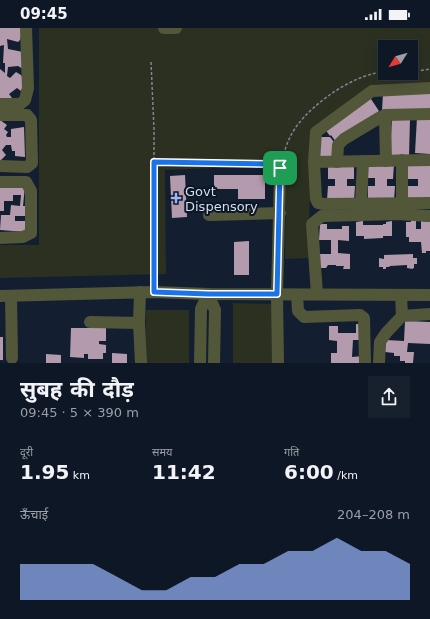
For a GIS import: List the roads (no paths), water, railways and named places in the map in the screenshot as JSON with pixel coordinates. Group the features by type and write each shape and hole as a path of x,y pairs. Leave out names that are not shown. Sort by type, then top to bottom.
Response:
{"street":[{"path":"0,104 20,104 25,100 28,88 26,28"},
{"path":"164,28 176,28"},
{"path":"430,88 372,91 316,132 314,162 316,199 318,203 430,203"},
{"path":"336,162 338,145 344,138 384,116 430,114"},
{"path":"0,116 27,115 31,120 32,134 31,165 28,167 0,166"},
{"path":"384,116 386,161"},
{"path":"402,160 402,203"},
{"path":"314,162 430,160"},
{"path":"361,204 363,161"},
{"path":"278,363 277,294 280,171"},
{"path":"0,182 26,182 31,191 31,233 23,238 0,238"},
{"path":"209,215 280,213"},
{"path":"317,294 312,224 315,220 322,216 397,214 430,216"},
{"path":"140,292 141,363"},
{"path":"12,358 6,296 140,292 208,294 430,295"},
{"path":"200,363 201,309 208,294"},
{"path":"208,294 215,310 214,363"},
{"path":"297,294 298,311 304,317 360,315 364,318 365,363"},
{"path":"401,295 402,316"},
{"path":"379,363 380,342 386,333 402,316 430,314"},
{"path":"90,322 140,323"}],"place":[{"name":"Govt Dispensory","path":"176,198"}]}
